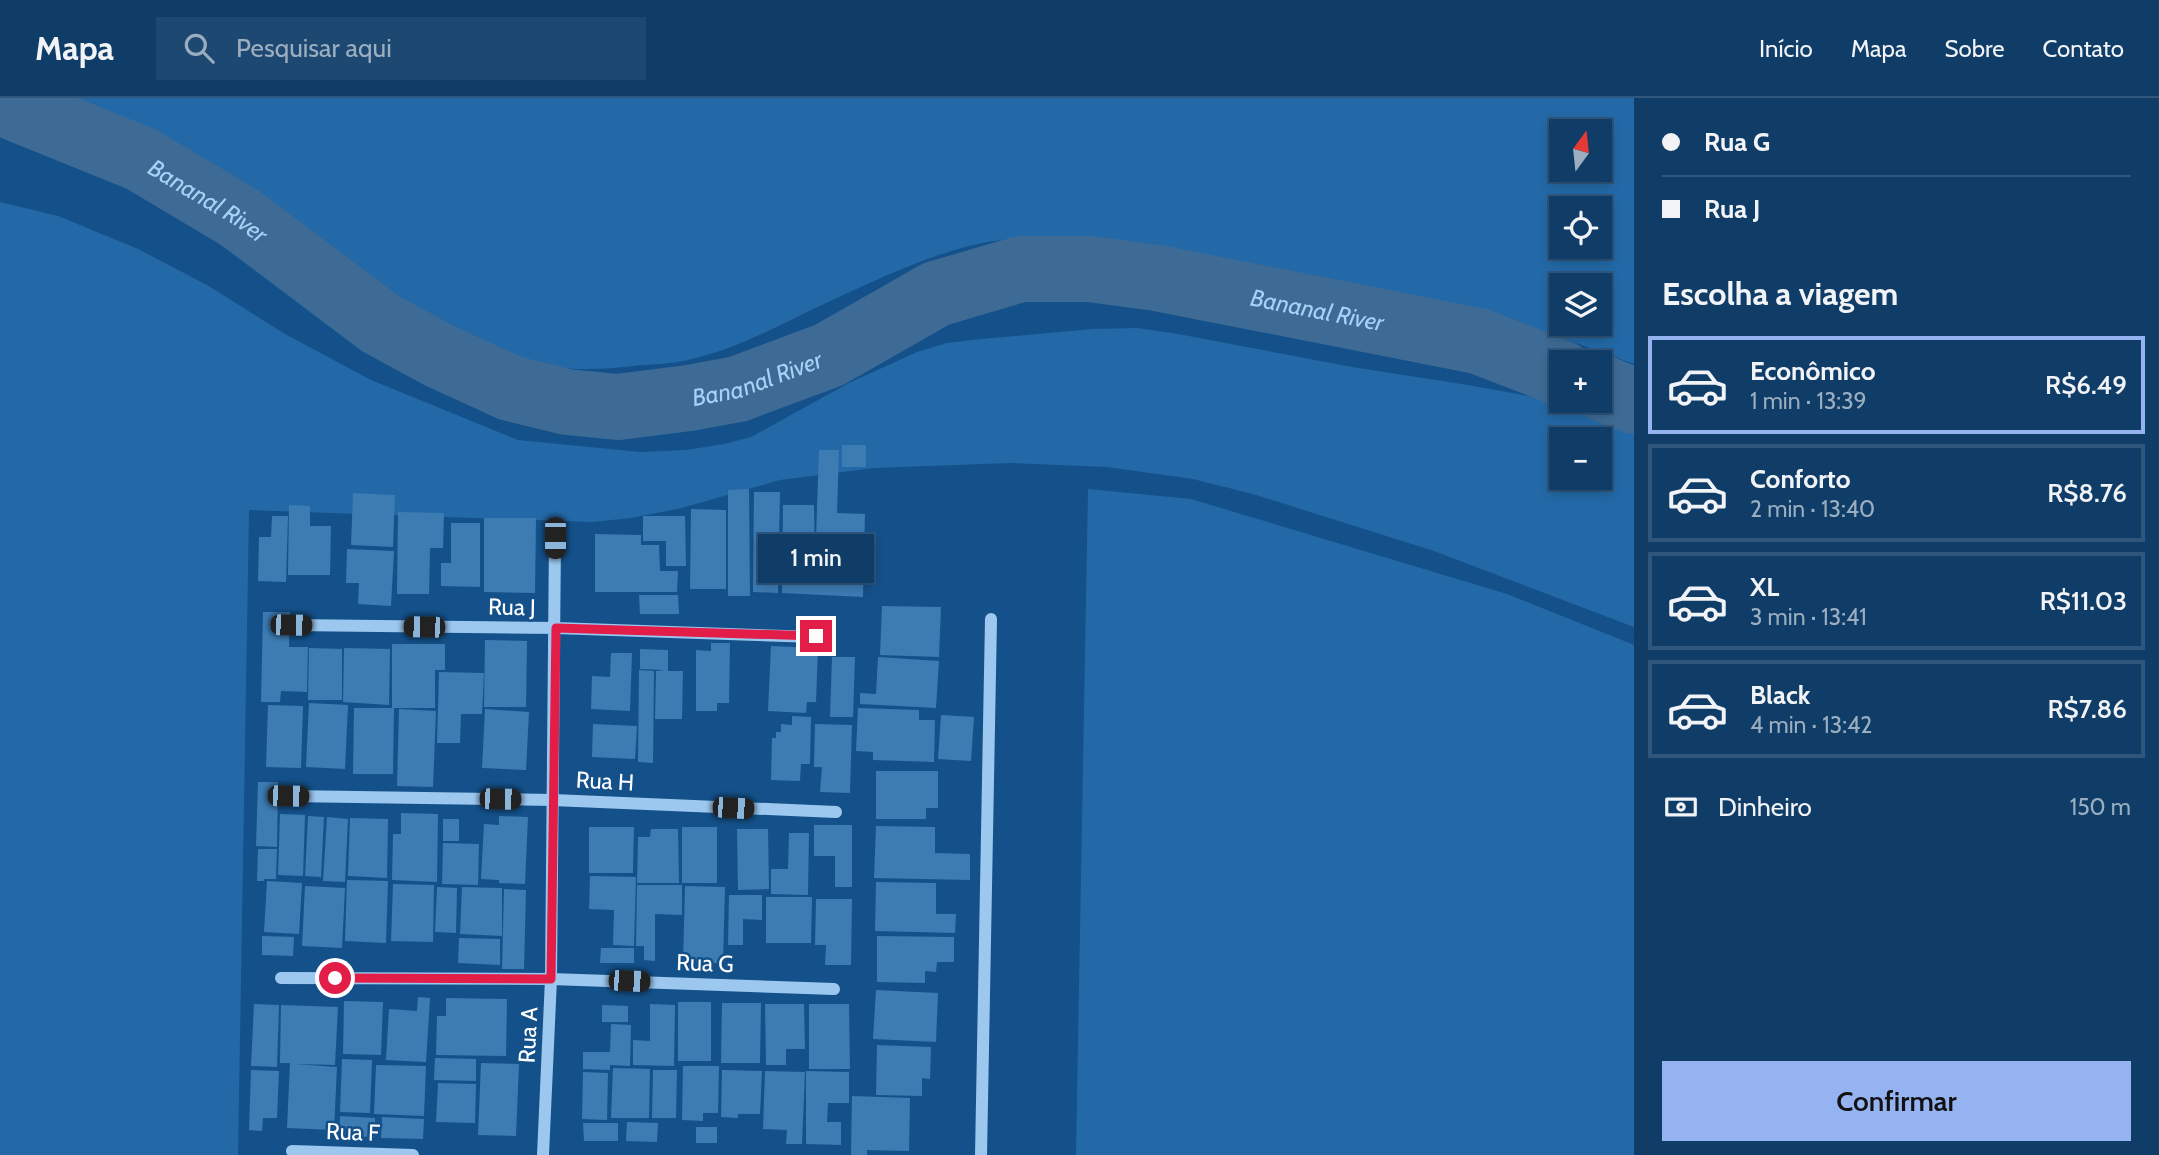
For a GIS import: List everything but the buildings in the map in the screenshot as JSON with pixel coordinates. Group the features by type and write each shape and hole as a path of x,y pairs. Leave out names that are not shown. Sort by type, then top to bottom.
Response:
{"street":[{"name":"Rua A","path":"543,1155 551,979 555,538"},
{"path":"981,1155 991,619"},
{"name":"Rua J","path":"291,625 556,628 816,636"},
{"name":"Rua H","path":"288,796 553,800 836,812"},
{"name":"Rua G","path":"281,978 551,979 834,989"},
{"name":"Rua F","path":"292,1151 413,1155"}],"shaded area":[{"path":"64,98 1634,98 1634,364 1612,356 1612,350 1597,350 1555,336 1612,336 1612,273 1549,273 1549,334 1449,307 1187,253 1073,238 1035,238 999,240 929,258 743,342 692,359 602,369 549,366 503,354 458,337 416,314 215,174 160,143"},
{"path":"0,202 58,216 138,249 207,285 285,334 371,380 518,440 640,452 686,450 724,444 751,437 849,383 917,352 947,343 1093,329 1137,328 1539,398 1549,401 1549,413 1590,413 1634,426 1634,627 1434,551 1253,494 1193,479 1107,467 1010,463 874,468 780,480 682,508 592,522 249,510 238,1155 0,1155"},
{"path":"1088,489 1191,499 1507,594 1634,645 1634,1155 1076,1155"}],"waterway":[{"name":"Bananal River","path":"0,102 141,159 240,218 381,324 440,356 510,388 567,402 618,407 738,389 829,355 936,294 1021,269 1090,269 1157,278 1478,341 1549,368"},
{"name":"Bananal River","path":"1612,392 1634,401"}],"route":[{"path":"335,978 551,979 556,628 816,636"}]}
